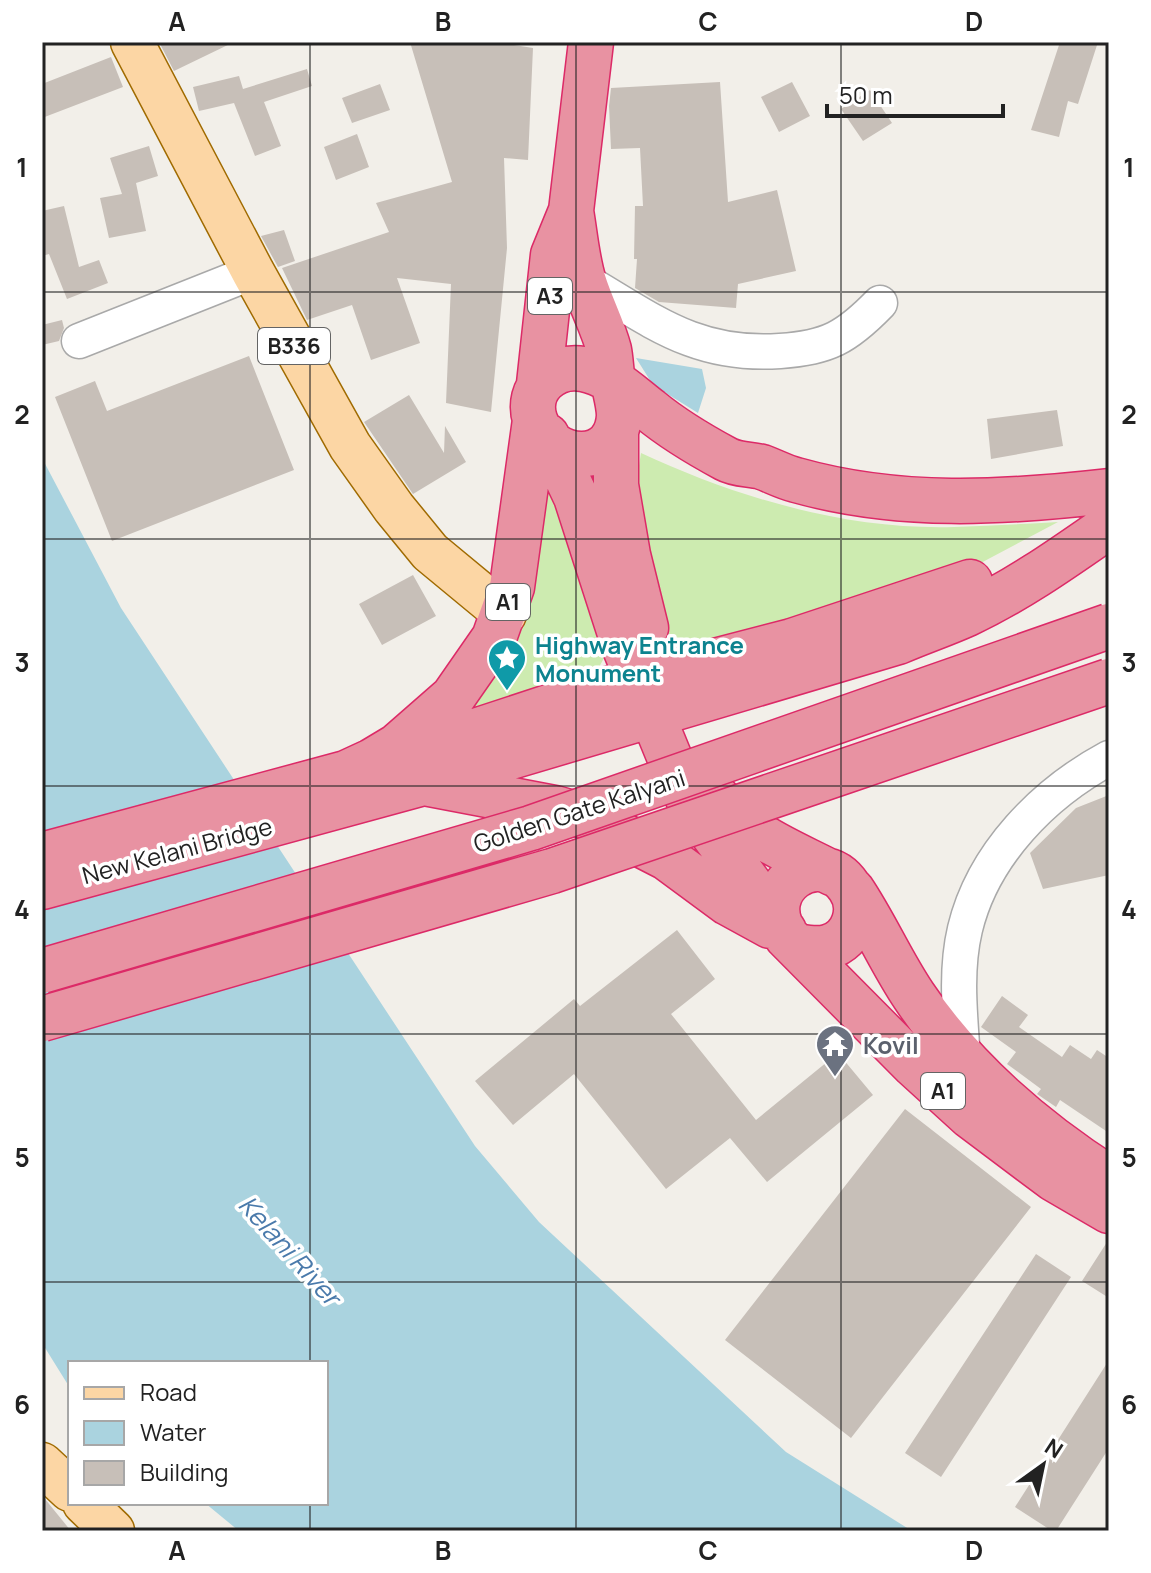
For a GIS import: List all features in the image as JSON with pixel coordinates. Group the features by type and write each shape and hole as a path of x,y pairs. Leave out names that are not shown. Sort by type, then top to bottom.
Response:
{"highway":[{"name":"A3","path":"540,413 553,255 571,211 591,42"},
{"name":"A3","path":"571,211 583,280 609,351 613,382"},
{"path":"613,382 619,415 616,485 628,555 648,637 685,745 712,792 740,823 777,847 843,882 856,904 856,917 847,935 837,944 824,948 790,938 682,788 624,646 576,497 540,413 552,374 575,368 588,371 613,382 689,438 731,462 760,467 793,480 825,487 896,499 955,503 1109,491"},
{"path":"540,413 562,451 577,455 610,443 616,433"},
{"name":"A1","path":"307,799 346,773 397,746 453,697 494,638 512,587 540,413"},
{"path":"397,746 448,740 588,694 792,641 936,595 967,583 1055,537 1109,499"},
{"path":"423,783 898,642 967,614 1008,592 1042,573 1109,526"},
{"name":"Golden Gate Kalyani","path":"42,971 531,828 1109,626"},
{"name":"Golden Gate Kalyani","path":"42,1019 552,871 1109,681"},
{"name":"A1","path":"307,799 423,783 587,817 656,852 728,903 790,938 872,1023 970,1116 1054,1179 1109,1211"},
{"name":"New Kelani Bridge","path":"42,855 307,799"},
{"name":"New Kelani Bridge","path":"42,887 307,799"},
{"path":"790,938 776,908 784,886 795,875 810,870 843,882"},
{"name":"A1","path":"843,882 915,998 963,1058 1008,1102 1072,1154 1109,1178"}],"main road":[{"name":"B336","path":"132,42 253,272 350,446 430,552 505,614"},
{"path":"42,1464 68,1488"},
{"path":"86,1505 113,1531"}],"street":[{"path":"79,341 253,272"},
{"path":"583,280 682,337 721,349 756,353 824,346 858,326 880,303"},
{"path":"963,1058 960,964 965,928 985,881 1008,843 1030,817 1061,789 1109,758"}],"green space":[{"path":"641,453 754,497 833,517 914,527 1058,522 977,565 668,655 657,622 637,478"},
{"path":"543,464 604,658 598,669 466,715"}],"water":[{"path":"636,358 702,369 706,388 698,413 653,385"},
{"name":"Kelani River","path":"42,458 121,608 475,1146 539,1222 786,1452 912,1531 239,1531 207,1505 328,1505 328,1361 68,1361 68,1385 42,1343"}],"building":[{"path":"159,42 234,42 174,71"},
{"path":"410,42 513,42 514,45 533,48 528,160 504,158 507,248 491,412 446,403 451,284 397,278 420,343 371,360 352,305 307,320 282,268 389,232 376,203 452,182"},
{"path":"1060,42 1098,42 1078,104 1068,101 1059,137 1031,130"},
{"path":"111,57 123,87 42,118 42,84"},
{"path":"307,69 312,86 264,102 281,146 255,156 234,103 199,111 193,87 239,76 243,89"},
{"path":"720,82 728,202 777,190 796,271 738,284 736,308 659,302 635,288 635,206 643,206 640,148 611,149 611,88"},
{"path":"792,82 810,116 779,132 761,97"},
{"path":"380,84 390,110 352,123 342,98"},
{"path":"870,90 892,123 863,141 841,109"},
{"path":"357,134 369,167 336,180 324,147"},
{"path":"149,146 158,176 136,183 146,231 109,238 100,198 122,194 110,158"},
{"path":"64,206 79,267 99,260 108,283 67,299 49,254 42,256 42,211"},
{"path":"284,230 295,261 278,267 261,236"},
{"path":"62,320 64,328 59,341 42,345 42,325"},
{"path":"249,356 294,470 112,541 55,397 95,381 107,411"},
{"path":"409,395 444,453 445,426 466,462 413,494 364,422"},
{"path":"1057,410 1063,446 991,459 987,419"},
{"path":"413,575 436,616 382,645 359,604"},
{"path":"1109,795 1109,875 1043,889 1030,853 1076,808"},
{"path":"677,930 715,979 671,1014 756,1120 838,1053 873,1095 767,1182 730,1138 666,1189 574,1074 513,1125 475,1081 574,999 580,1006"},
{"path":"1002,996 1028,1015 1019,1027 1062,1057 1070,1045 1091,1059 1097,1050 1109,1058 1109,1133 1060,1100 1056,1107 1037,1094 1041,1089 1007,1064 1016,1052 981,1027"},
{"path":"905,1109 1031,1207 851,1438 725,1340"},
{"path":"1109,1239 1109,1298 1082,1281"},
{"path":"1036,1254 1071,1277 941,1477 905,1453"},
{"path":"1109,1360 1109,1448 1056,1531 1052,1531 1015,1507"},
{"path":"42,1497 45,1499 71,1531 42,1531"}],"place":[{"name":"Highway Entrance Monument","path":"507,692"},
{"name":"Kovil","path":"835,1078"}]}
